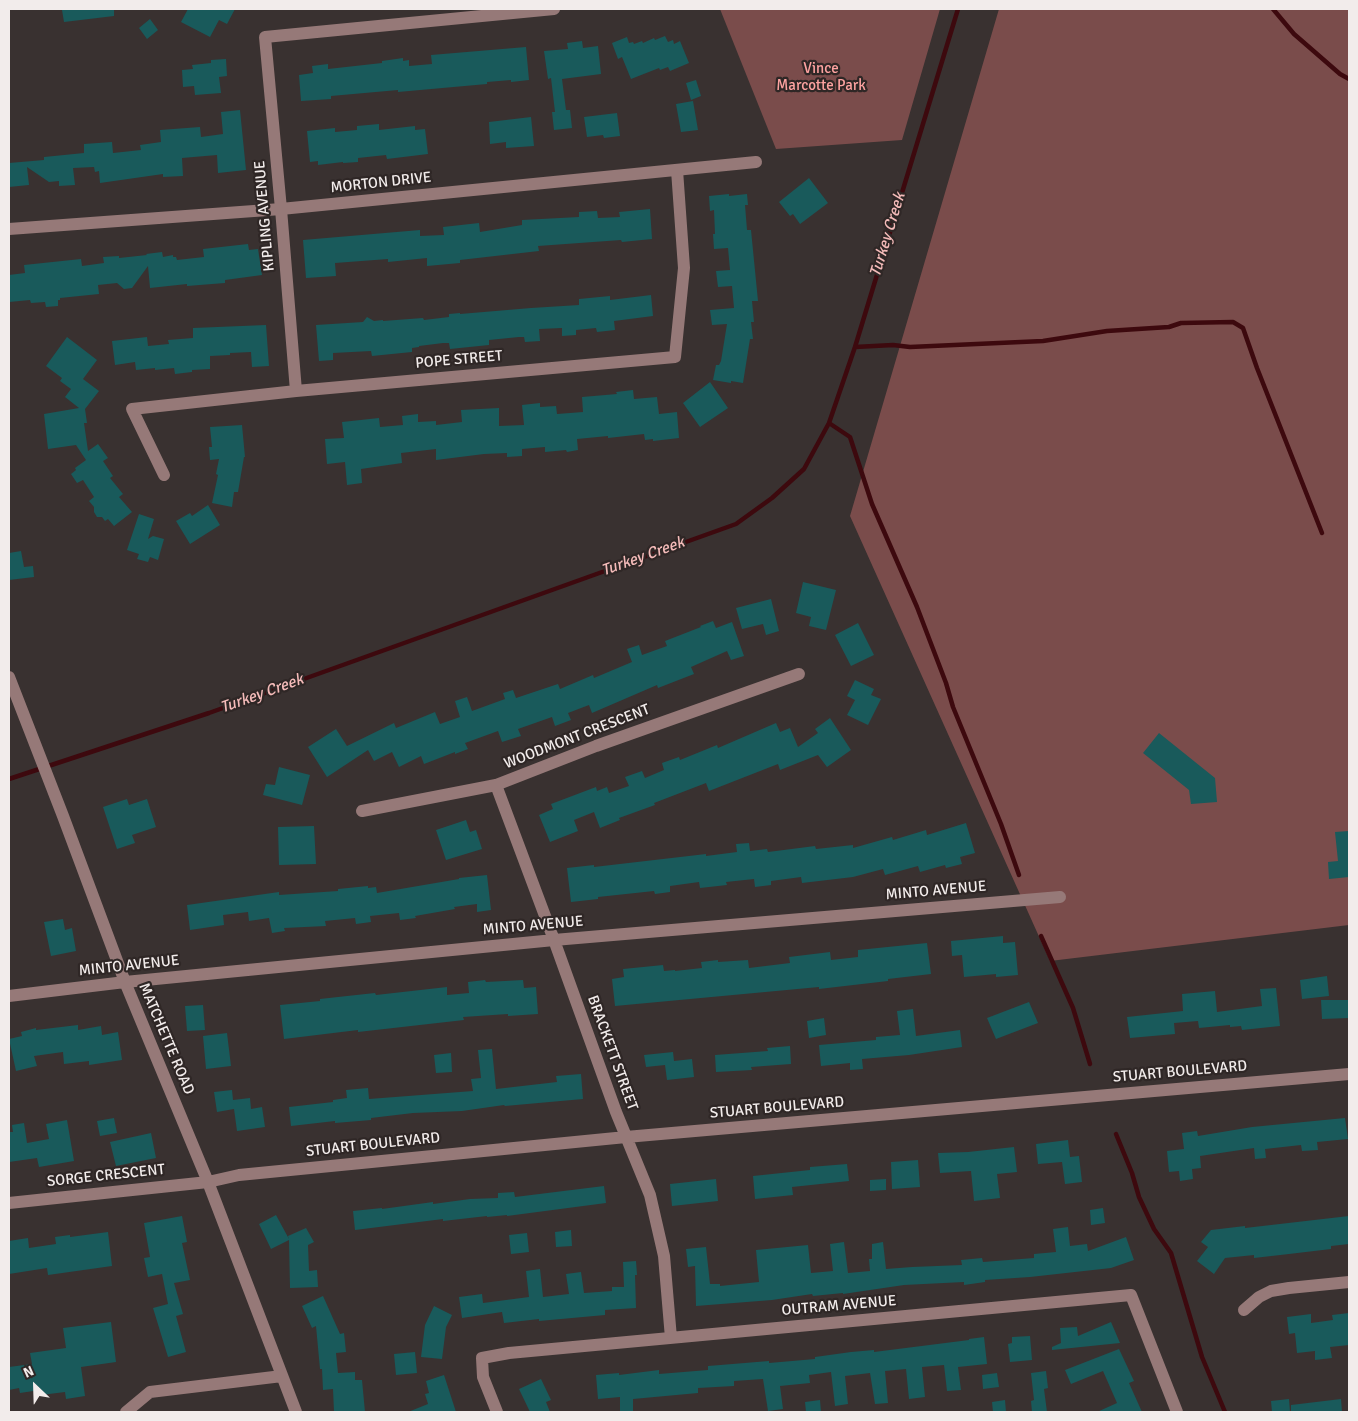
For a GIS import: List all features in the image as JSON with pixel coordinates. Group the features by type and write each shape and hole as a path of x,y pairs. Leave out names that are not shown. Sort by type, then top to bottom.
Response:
{"street":[{"name":"KIPLING AVENUE","path":"296,391 265,37 554,9"},
{"name":"MORTON DRIVE","path":"9,230 281,209 756,162"},
{"name":"POPE STREET","path":"164,475 132,409 296,391 675,357 684,268 677,170"},
{"name":"WOODMONT CRESCENT","path":"362,811 496,785 596,746 799,674"},
{"name":"MATCHETTE ROAD","path":"9,677 125,982 208,1182 296,1412"},
{"name":"BRACKETT STREET","path":"496,785 616,1112 650,1195 664,1256 671,1338"},
{"name":"MINTO AVENUE","path":"9,996 125,982 554,940 1060,897"},
{"name":"STUART BOULEVARD","path":"208,1182 239,1174 626,1137 1349,1074"},
{"name":"SORGE CRESCENT","path":"9,1203 208,1182"},
{"path":"1244,1310 1259,1297 1271,1291 1349,1282"},
{"name":"OUTRAM AVENUE","path":"497,1412 483,1377 482,1358 509,1353 1131,1294 1177,1412"},
{"path":"126,1412 150,1392 282,1376"}],"green space":[{"name":"Vince Marcotte Park","path":"720,9 940,9 902,140 776,149"},
{"path":"999,9 1349,9 1349,925 1050,961 850,516"}],"building":[{"path":"114,9 114,16 64,22 62,10"},
{"path":"188,9 235,9 227,24 219,20 210,37 181,22"},
{"path":"150,19 158,30 147,39 139,28"},
{"path":"665,36 668,42 673,40 674,44 680,41 689,63 670,71 668,67 660,70 659,68 631,79 622,57 618,59 612,43 627,37 629,43 633,42 634,44 642,41 643,43"},
{"path":"582,41 583,48 598,46 601,74 562,79 566,110 570,110 572,128 554,130 552,112 555,112 551,78 548,79 544,51 568,49 567,43"},
{"path":"526,47 529,80 331,96 331,99 301,101 299,75 313,73 312,66 328,64 328,69 382,63 382,61 403,58 403,61 409,60 409,66 432,64 431,55"},
{"path":"226,59 227,76 219,77 221,93 195,95 194,86 183,87 182,70 193,69 192,65 211,63 211,60"},
{"path":"696,80 701,96 691,100 686,83"},
{"path":"693,101 698,130 681,132 676,104"},
{"path":"240,110 246,170 218,173 217,155 182,158 183,176 163,177 163,174 100,183 99,171 95,172 94,167 73,168 75,185 59,186 59,181 49,182 27,167 29,185 9,187 9,163 44,160 44,157 84,153 84,144 112,142 113,153 141,150 140,145 161,142 160,130 200,127 201,137 223,134 221,112"},
{"path":"617,113 620,136 604,138 603,135 587,137 584,117"},
{"path":"531,117 534,146 506,148 506,142 490,144 489,122"},
{"path":"379,124 379,130 415,126 415,130 425,129 428,154 387,159 386,155 358,158 358,162 318,165 318,161 310,162 307,131 335,128 335,132 357,130 357,126"},
{"path":"809,178 828,203 800,224 793,214 790,216 779,202"},
{"path":"729,194 729,196 747,194 748,205 745,205 747,230 751,230 758,301 752,301 754,322 751,322 753,339 750,339 743,383 713,380 716,365 719,365 721,361 727,324 712,325 710,310 734,308 732,286 718,287 716,271 730,270 728,248 714,249 714,210 710,211 709,196"},
{"path":"650,209 652,239 538,246 539,251 460,260 460,263 427,266 427,258 388,262 388,259 335,263 336,276 306,278 303,240 420,230 420,236 444,235 443,227 479,223 480,232 522,225 522,220 579,217 579,212 597,211 598,218 620,217 619,212"},
{"path":"248,244 249,250 258,249 262,275 225,280 225,283 187,286 187,284 150,288 148,266 132,288 124,289 117,283 98,285 99,294 60,298 58,306 46,307 45,302 31,303 30,300 9,302 9,275 25,273 24,265 81,259 82,266 104,263 103,257 119,256 119,258 162,252 163,257 173,255 177,260 204,257 203,249"},
{"path":"651,295 653,316 614,321 615,330 597,332 596,328 576,330 576,335 562,336 562,328 539,329 540,341 525,342 524,337 519,337 489,340 489,345 450,349 449,343 443,343 412,348 412,352 372,356 371,351 333,353 333,360 319,361 316,325 363,322 367,317 374,321 423,318 424,320 449,317 449,314 579,305 579,299 610,296 610,300"},
{"path":"266,325 269,366 252,367 251,352 210,356 210,369 192,370 192,372 175,374 174,368 136,370 135,362 115,365 112,341 147,337 148,346 169,344 168,340 193,338 193,328"},
{"path":"67,337 97,360 83,379 99,391 85,409 87,423 84,423 88,451 98,444 108,458 103,461 113,476 110,478 123,494 119,497 132,512 114,526 108,519 105,521 102,517 97,517 94,507 89,501 94,497 83,480 77,483 71,474 76,470 75,468 86,460 76,445 48,449 44,414 79,408 65,397 71,389 60,381 62,378 46,366"},
{"path":"710,382 728,408 700,427 683,403"},
{"path":"633,390 634,399 657,397 659,414 677,412 679,438 653,441 653,439 645,440 644,434 577,439 578,450 545,452 545,447 522,449 522,456 507,457 507,453 436,460 436,449 401,453 402,463 361,469 362,483 347,485 345,462 327,464 325,439 344,438 342,422 379,418 380,427 403,425 402,416 418,414 418,422 436,421 436,425 462,422 461,410 499,408 499,426 524,425 522,405 540,403 540,407 556,406 557,414 583,412 582,397 617,394 616,392"},
{"path":"242,425 245,457 238,492 234,492 232,507 212,503 218,475 216,474 219,459 210,460 209,447 212,447 210,427"},
{"path":"208,505 220,525 190,544 176,521 190,513 192,516"},
{"path":"139,514 154,519 148,539 153,536 164,539 158,560 150,557 148,562 137,559 139,554 127,550"},
{"path":"21,551 24,567 33,566 34,577 9,580 9,553"},
{"path":"803,582 836,590 826,630 809,626 811,617 796,613"},
{"path":"771,599 779,631 766,635 763,624 742,629 736,608"},
{"path":"713,621 716,628 732,622 744,656 731,660 727,651 691,667 694,674 658,688 657,685 592,713 589,705 568,713 571,720 555,726 552,717 518,729 521,736 502,742 498,731 465,743 468,749 424,764 421,756 399,767 392,752 374,761 368,750 327,777 308,747 336,729 347,746 394,723 396,728 435,712 440,724 460,717 455,701 467,697 472,711 505,699 503,693 513,690 516,698 558,684 560,689 593,675 594,678 632,662 627,649 639,645 642,655 667,646 665,641"},
{"path":"858,623 874,655 851,666 835,635"},
{"path":"855,680 874,689 871,695 881,699 868,725 847,715 855,700 847,696"},
{"path":"830,718 851,750 827,767 818,755 780,770 778,764 709,791 706,783 654,803 655,805 619,818 620,820 600,828 594,812 574,820 578,831 550,842 539,815 553,809 551,804 596,787 597,791 607,787 609,793 629,786 625,777 642,771 645,778 664,770 662,763 679,757 680,760 717,745 718,748 776,723 780,732 790,728 798,747 818,733 815,729"},
{"path":"1159,733 1215,778 1217,802 1191,804 1189,790 1143,753"},
{"path":"279,767 310,775 302,805 263,795 266,784 275,785"},
{"path":"127,799 129,805 147,799 156,827 132,835 135,843 117,849 103,807"},
{"path":"466,820 470,832 476,830 482,849 446,860 436,830"},
{"path":"966,823 975,853 960,857 962,864 946,868 945,865 920,872 918,866 885,875 883,869 853,877 802,883 801,877 771,881 771,885 755,887 754,879 726,882 727,885 700,888 699,882 670,886 670,892 655,894 654,891 571,902 567,868 594,865 594,867 737,852 736,844 749,843 750,851 767,849 768,852 815,846 816,849 853,845 853,848 892,837 893,840 926,830 927,835"},
{"path":"314,826 316,864 279,865 278,827"},
{"path":"1349,831 1349,877 1329,879 1328,862 1338,861 1335,832"},
{"path":"487,875 491,910 477,912 477,904 415,916 416,918 400,920 399,913 370,916 371,922 356,924 355,918 325,921 326,926 284,928 285,931 272,933 269,918 249,921 248,912 223,915 224,925 190,930 187,905 279,892 279,895 338,891 338,889 368,886 368,888 376,887 377,893 459,878"},
{"path":"63,919 65,930 72,928 76,951 51,956 44,922"},
{"path":"1003,936 1003,943 1015,942 1018,975 996,977 996,974 964,977 962,955 952,956 951,941"},
{"path":"927,943 931,974 819,989 819,987 615,1006 612,979 624,977 623,969 663,965 664,971 675,971 702,968 701,962 718,960 718,962 748,960 749,968 790,963 789,957 830,952 831,960 858,957 858,950"},
{"path":"1327,976 1329,996 1302,999 1300,980"},
{"path":"485,980 486,982 523,980 524,988 536,987 538,1014 463,1017 464,1020 284,1039 280,1005 347,996 375,993 376,995 447,987 447,995 469,993 468,982"},
{"path":"1276,988 1280,1026 1242,1030 1241,1026 1230,1027 1230,1025 1199,1028 1198,1021 1174,1023 1175,1034 1130,1038 1127,1017 1183,1011 1182,994 1215,991 1217,1012 1262,1006 1260,989"},
{"path":"1321,1000 1348,1000 1349,1018 1322,1019"},
{"path":"1029,1002 1038,1023 996,1039 987,1018"},
{"path":"203,1005 205,1030 187,1031 185,1006"},
{"path":"913,1009 916,1036 960,1030 962,1047 909,1055 862,1059 863,1069 850,1070 850,1063 821,1066 819,1045 876,1040 876,1037 900,1035 897,1011"},
{"path":"824,1018 826,1035 809,1038 807,1021"},
{"path":"78,1025 78,1030 101,1026 102,1035 118,1032 122,1060 89,1065 89,1061 64,1064 63,1052 34,1056 37,1066 16,1071 9,1039 22,1036 21,1032 36,1028 36,1030"},
{"path":"227,1033 231,1066 206,1069 203,1036"},
{"path":"790,1046 791,1064 751,1067 752,1070 716,1072 715,1055 768,1051 767,1048"},
{"path":"492,1049 496,1089 557,1082 556,1076 581,1074 583,1099 504,1105 462,1111 413,1113 371,1118 371,1120 335,1123 335,1121 291,1126 289,1107 333,1102 333,1100 347,1098 346,1090 368,1088 369,1099 473,1091 471,1079 481,1078 478,1050"},
{"path":"673,1052 674,1061 692,1059 694,1077 667,1080 665,1065 646,1067 644,1055"},
{"path":"451,1053 452,1072 436,1073 434,1055"},
{"path":"232,1090 233,1100 250,1098 251,1109 262,1107 265,1127 237,1131 234,1109 217,1112 214,1092"},
{"path":"114,1118 117,1133 100,1136 97,1121"},
{"path":"1345,1118 1348,1139 1317,1142 1318,1150 1302,1151 1301,1145 1265,1149 1266,1158 1255,1159 1254,1148 1200,1156 1201,1168 1192,1169 1193,1179 1180,1181 1179,1171 1169,1172 1167,1151 1184,1149 1182,1133 1197,1131 1198,1136 1252,1127"},
{"path":"67,1120 74,1161 39,1167 37,1158 9,1162 9,1132 13,1132 12,1125 24,1123 27,1143 49,1139 46,1124"},
{"path":"151,1133 156,1158 116,1166 110,1142"},
{"path":"1068,1140 1070,1157 1079,1156 1082,1182 1065,1184 1062,1162 1038,1164 1036,1144"},
{"path":"1014,1147 1017,1172 997,1174 1000,1198 974,1201 971,1171 940,1173 938,1153"},
{"path":"918,1160 920,1187 892,1189 891,1162"},
{"path":"847,1164 849,1181 792,1187 793,1195 755,1199 753,1176 810,1170 810,1167"},
{"path":"716,1179 718,1201 672,1206 670,1184"},
{"path":"886,1179 886,1190 870,1191 870,1180"},
{"path":"604,1186 606,1203 507,1216 487,1216 443,1221 443,1219 355,1230 353,1211 433,1202 433,1204 470,1199 498,1198 498,1193 514,1192 515,1197"},
{"path":"1103,1208 1105,1223 1091,1225 1090,1210"},
{"path":"276,1215 289,1239 288,1236 306,1228 314,1242 308,1245 309,1271 317,1270 318,1287 290,1288 289,1240 271,1249 259,1224"},
{"path":"182,1216 187,1242 182,1243 190,1280 174,1283 183,1314 176,1316 186,1352 168,1357 153,1308 168,1304 162,1274 148,1277 144,1258 150,1257 144,1223"},
{"path":"1349,1216 1349,1244 1331,1246 1331,1249 1254,1258 1254,1255 1225,1258 1214,1274 1197,1261 1208,1247 1201,1242 1211,1230"},
{"path":"1068,1227 1070,1246 1087,1244 1088,1251 1126,1237 1134,1260 1111,1268 985,1280 985,1282 964,1285 964,1282 904,1285 843,1294 813,1296 812,1294 772,1300 696,1306 695,1266 688,1267 686,1249 706,1247 710,1284 720,1284 720,1286 759,1282 756,1250 808,1245 811,1273 833,1271 830,1244 844,1242 848,1273 870,1271 869,1259 872,1259 872,1244 883,1242 886,1269 962,1265 961,1260 982,1258 983,1262 1034,1258 1034,1254 1056,1252 1053,1229"},
{"path":"571,1230 572,1246 556,1247 555,1232"},
{"path":"108,1232 112,1266 48,1275 47,1268 9,1274 9,1241 28,1238 29,1248 56,1244 55,1237"},
{"path":"527,1233 529,1252 511,1254 509,1235"},
{"path":"636,1261 636,1308 605,1310 605,1315 539,1321 539,1319 504,1323 502,1312 462,1318 459,1297 482,1294 483,1303 529,1297 526,1271 540,1269 543,1297 569,1294 566,1274 581,1272 584,1293 612,1291 612,1287 624,1287 623,1262"},
{"path":"323,1296 340,1334 344,1333 346,1352 336,1353 338,1373 355,1372 355,1380 362,1380 365,1412 334,1412 333,1389 323,1390 316,1326 312,1328 302,1306"},
{"path":"434,1306 452,1315 446,1327 442,1359 421,1357 425,1325"},
{"path":"1349,1313 1349,1345 1330,1347 1332,1358 1315,1360 1315,1351 1297,1353 1295,1333 1289,1334 1287,1317 1311,1314 1311,1323 1333,1320 1332,1315"},
{"path":"111,1322 116,1362 81,1367 85,1396 66,1399 65,1392 41,1395 40,1390 20,1393 19,1388 9,1390 9,1367 32,1364 30,1353 66,1348 63,1328"},
{"path":"1111,1322 1120,1343 1052,1350 1052,1347 1061,1343 1060,1328 1077,1327 1078,1336"},
{"path":"1030,1336 1032,1360 1010,1362 1008,1344 1012,1343 1012,1337"},
{"path":"984,1337 987,1364 958,1367 961,1390 947,1391 944,1365 922,1367 925,1397 909,1399 906,1369 885,1371 888,1403 875,1404 870,1373 845,1376 848,1404 835,1406 831,1372 809,1375 810,1383 780,1386 783,1409 768,1411 763,1379 734,1381 734,1386 698,1388 698,1393 633,1399 633,1412 620,1412 620,1397 598,1399 596,1375 619,1373 619,1375 659,1370 659,1374 708,1370 708,1366 815,1359 815,1357 851,1352 874,1350 874,1352"},
{"path":"1119,1349 1134,1381 1129,1383 1142,1412 1097,1412 1117,1403 1103,1371 1071,1384 1065,1370"},
{"path":"415,1352 417,1373 396,1375 394,1354"},
{"path":"1046,1371 1048,1388 1044,1389 1047,1412 1032,1412 1031,1401 1034,1400 1031,1373"},
{"path":"997,1373 999,1387 983,1389 982,1375"},
{"path":"444,1375 456,1412 408,1412 428,1404 425,1394 429,1393 426,1381"},
{"path":"541,1379 551,1400 546,1402 550,1412 530,1412 519,1389"},
{"path":"1289,1399 1290,1412 1272,1412 1271,1401"},
{"path":"1341,1399 1342,1412 1291,1412 1291,1405"},
{"path":"820,1400 821,1412 806,1412 805,1402"},
{"path":"1005,1400 1006,1412 993,1412 992,1402"}],"waterway":[{"name":"Turkey Creek","path":"9,779 209,713 736,524 772,498 804,469 829,423 855,347 958,9"},
{"path":"1273,9 1294,34 1340,74 1349,79"},
{"path":"855,347 893,345 910,347 1043,341 1107,331 1169,327 1181,323 1233,322 1243,328 1322,533"},
{"path":"829,423 850,437 872,504 917,607 946,683 953,707 1001,824 1019,875"},
{"path":"1041,936 1073,1008 1090,1064"},
{"path":"1116,1134 1132,1173 1139,1197 1154,1229 1171,1253 1202,1357 1225,1412"}]}
